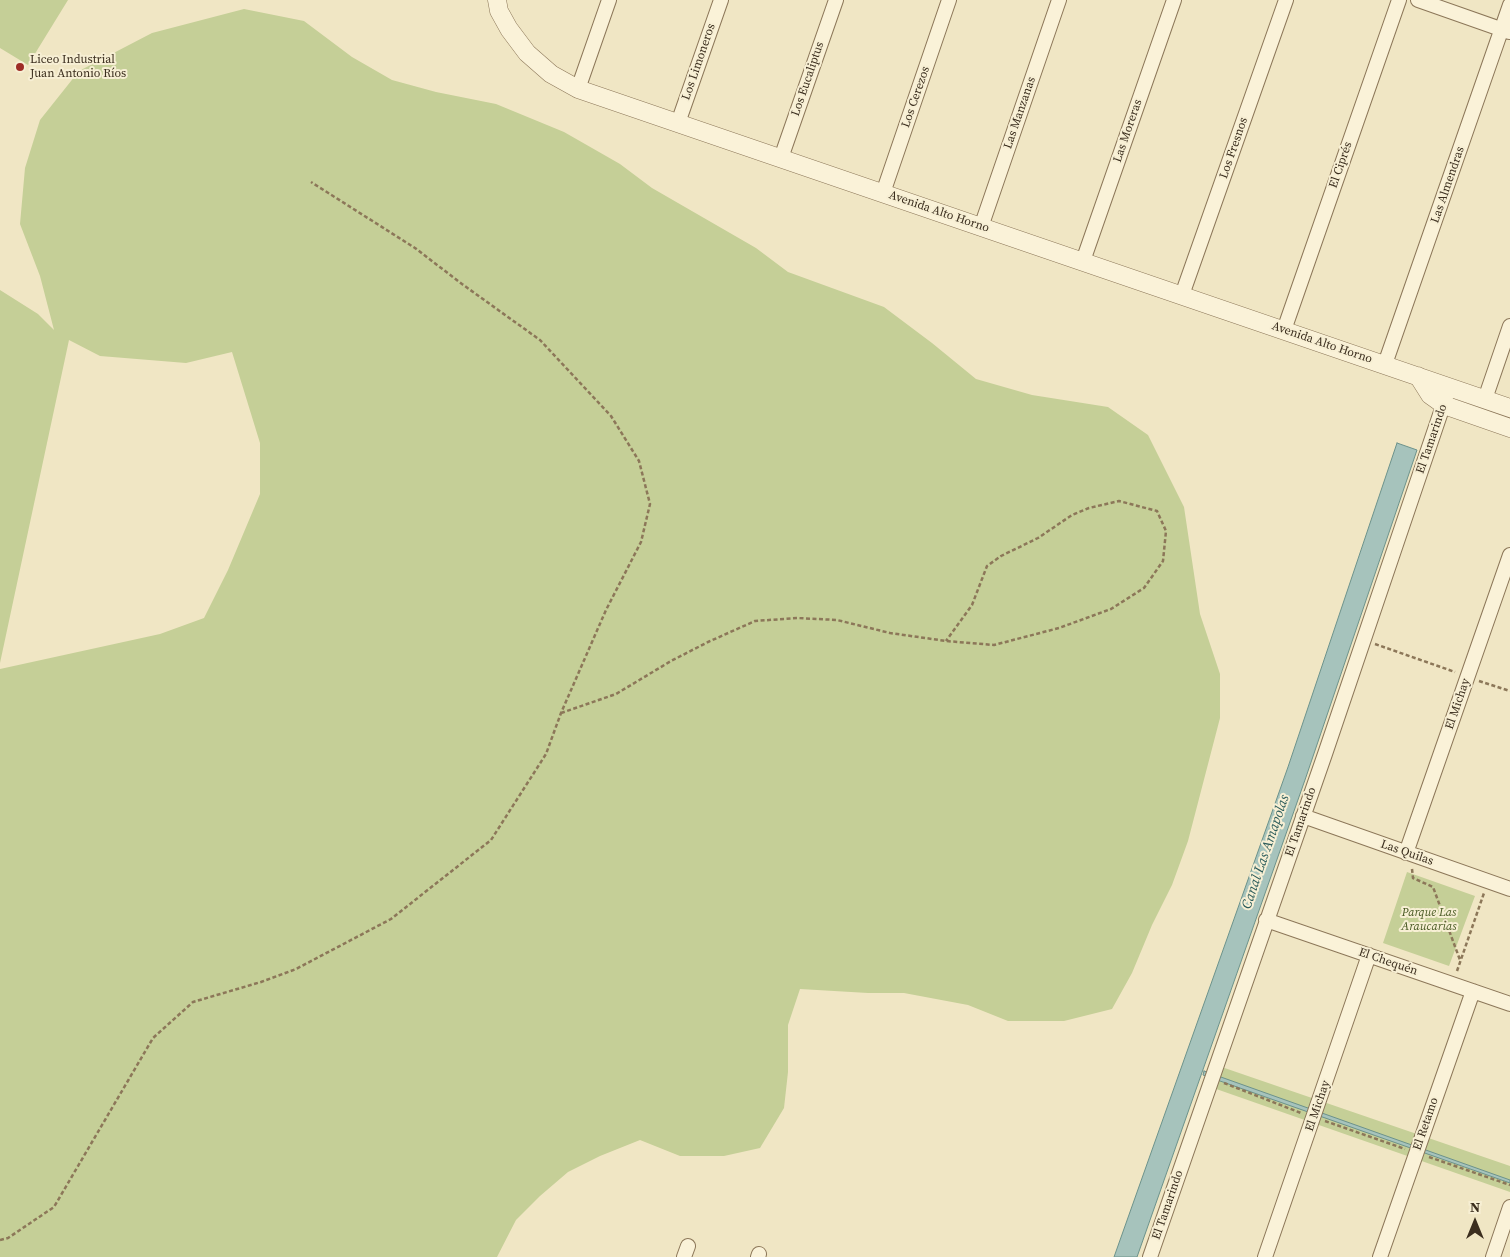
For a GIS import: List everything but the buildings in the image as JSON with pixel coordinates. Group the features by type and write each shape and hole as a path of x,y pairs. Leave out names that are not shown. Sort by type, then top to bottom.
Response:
{"street":[{"name":"Avenida Alto Horno","path":"497,0 499,11 509,29 527,53 551,74 578,89 1510,408"},
{"path":"578,89 609,0"},
{"name":"Los Limoneros","path":"678,123 721,0"},
{"name":"Los Eucaliptus","path":"781,158 836,0"},
{"name":"Los Cerezos","path":"883,193 949,0"},
{"name":"Las Manzanas","path":"981,227 1059,0"},
{"name":"Las Moreras","path":"1083,261 1174,0"},
{"name":"Los Fresnos","path":"1182,295 1286,0"},
{"name":"El Ciprés","path":"1284,330 1399,0"},
{"path":"1418,0 1506,31"},
{"name":"Las Almendras","path":"1385,364 1506,31 1510,5"},
{"path":"1484,399 1510,326"},
{"path":"1418,376 1425,389 1444,404 1510,428"},
{"name":"El Tamarindo","path":"1150,1257 1450,387"},
{"name":"El Michay","path":"1412,855 1467,677 1510,555"},
{"name":"Las Quilas","path":"1303,816 1488,881 1509,886"},
{"name":"El Chequén","path":"1266,920 1510,1004"},
{"name":"El Michay","path":"1266,1257 1370,956"},
{"name":"El Retamo","path":"1380,1257 1473,991"},
{"path":"1493,1257 1510,1207"}],"path":[{"path":"0,1240 8,1238 54,1207 153,1038 194,1002 261,982 296,969 392,919 491,840 546,754 606,610 642,542 650,504 639,461 612,416 540,340 415,248 312,182"},
{"path":"562,713 616,694 671,661 755,621 797,618 837,620 890,634 946,641 994,645 1059,628 1111,609 1144,588 1163,561 1166,531 1157,511 1119,501 1089,508 1072,515 1038,538 1001,556 987,566 972,605 946,641"},
{"path":"1364,640 1510,692"},
{"path":"1412,855 1412,878 1432,887 1460,960"},
{"path":"1453,984 1488,881"},
{"path":"1212,1078 1314,1118"}],"green space":[{"path":"0,0 68,0 28,65 0,48"},
{"path":"244,9 304,21 352,57 392,80 436,92 496,104 564,132 620,164 652,188 756,248 788,272 884,307 976,379 1032,395 1108,407 1148,435 1184,507 1200,614 1220,674 1220,718 1188,841 1172,885 1152,925 1132,973 1112,1009 1064,1021 1008,1021 968,1005 904,993 800,989 788,1025 788,1072 784,1108 760,1148 724,1156 680,1156 640,1140 600,1156 568,1172 540,1196 516,1220 497,1257 0,1257 0,669 160,634 204,618 228,570 260,494 260,443 232,352 186,363 100,356 69,340 0,663 0,290 38,314 54,330 40,276 20,224 25,168 40,120 79,71 152,33"},
{"name":"Parque Las Araucarias","path":"1407,872 1475,896 1449,966 1383,943"},
{"path":"1210,1063 1510,1166 1510,1192 1202,1084"}],"water":[{"name":"Canal Las Amapolas","path":"1397,443 1417,450 1306,777 1137,1257 1114,1257 1288,767"},
{"path":"1204,1071 1510,1180 1510,1183 1203,1075"}],"place":[{"name":"Liceo Industrial Juan Antonio Ríos","path":"20,67"}]}
